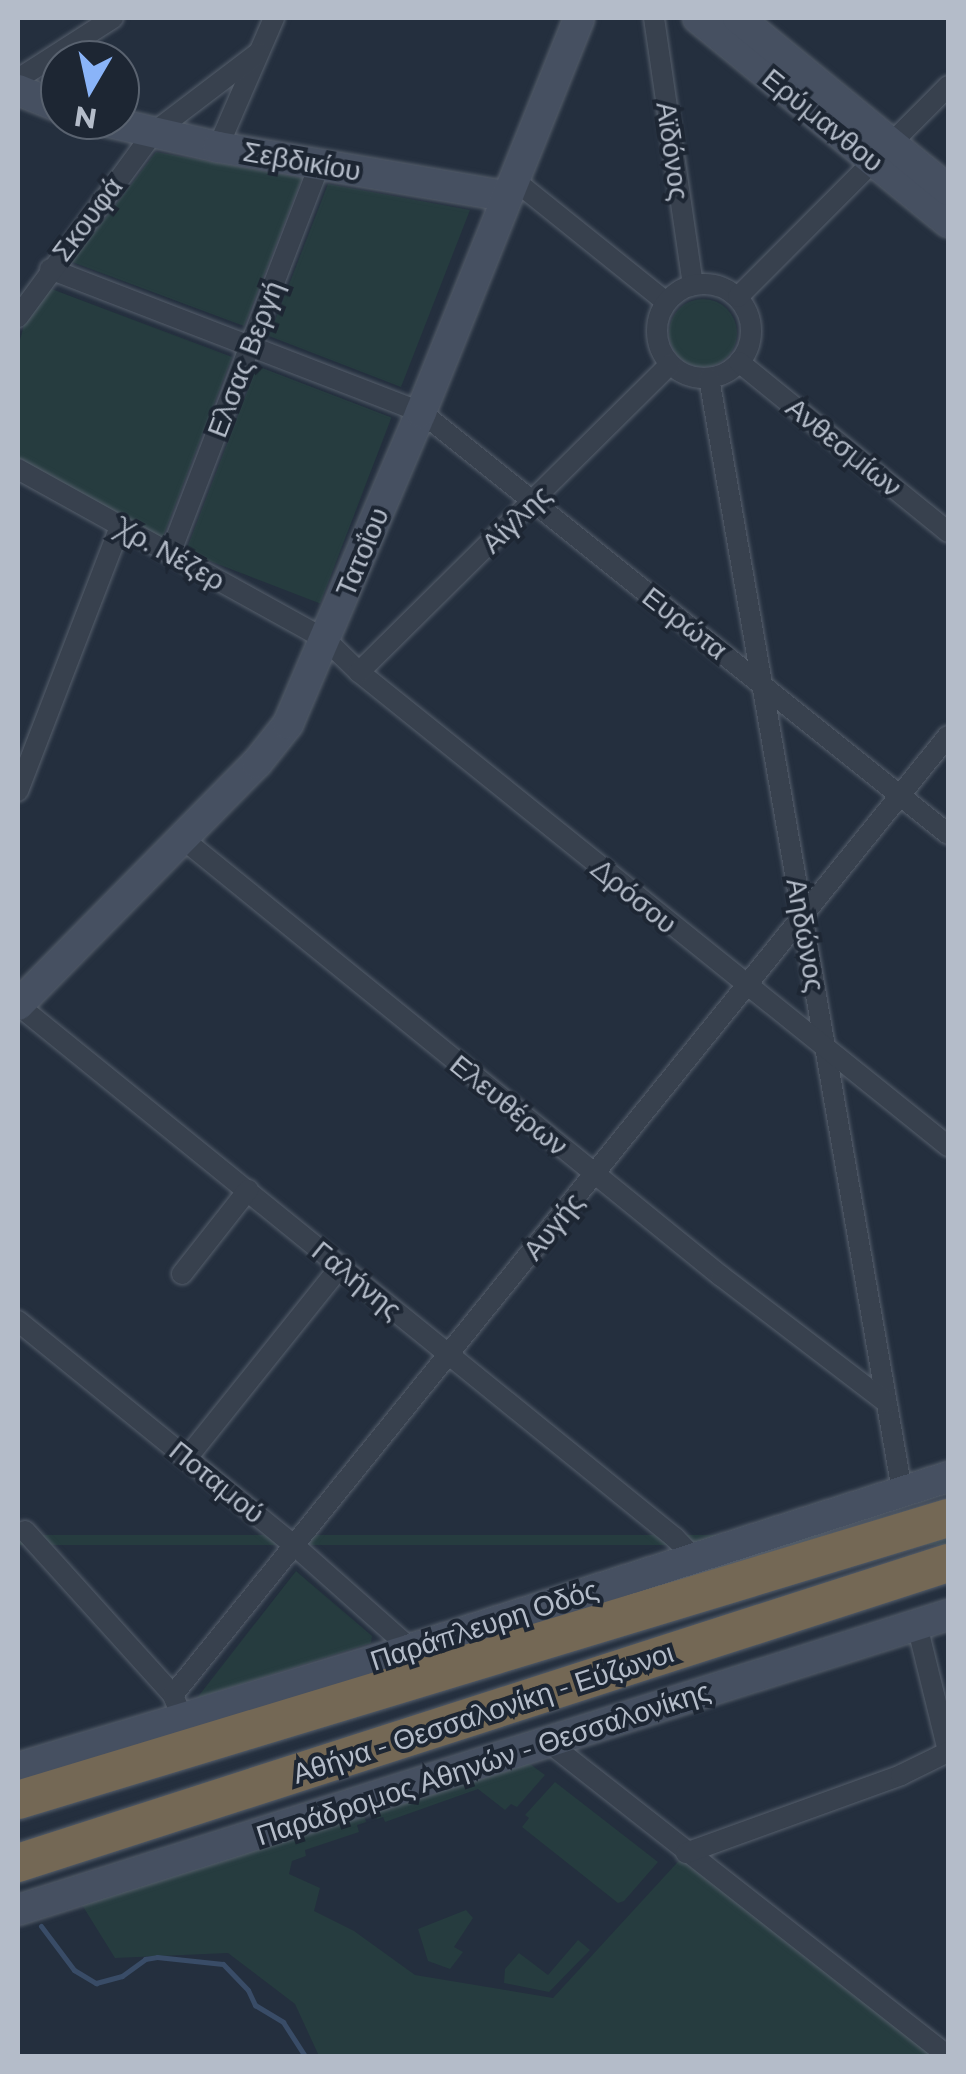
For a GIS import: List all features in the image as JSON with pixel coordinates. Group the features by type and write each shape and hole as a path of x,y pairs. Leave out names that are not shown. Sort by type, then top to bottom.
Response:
{"highway":[{"name":"Αθήνα - Θεσσαλονίκη - Εύζωνοι","path":"18,1800 948,1518"},
{"name":"Αθήνα - Θεσσαλονίκη - Εύζωνοι","path":"18,1863 948,1564"}],"main road":[{"name":"Τατοΐου","path":"18,1005 277,740 421,412 579,18"},
{"name":"Ερύμανθου","path":"698,18 883,153 948,190"},
{"name":"Ερύμανθου","path":"738,18 883,153 948,222"},
{"name":"Σεβδικίου","path":"140,130 320,164 510,188"},
{"name":"Παράπλευρη Οδός","path":"18,1768 178,1707 412,1649 948,1478"},
{"name":"Παράδρομος Αθηνών - Θεσσαλονίκης","path":"18,1910 948,1616"}],"street":[{"path":"18,79 113,18"},
{"name":"Σκουφά","path":"218,146 274,18"},
{"name":"Αϊδόνος","path":"654,18 693,285"},
{"name":"Σκουφά","path":"18,315 153,133 258,54"},
{"path":"738,297 948,86"},
{"name":"Ελσας Βεργή","path":"170,554 320,164"},
{"path":"510,188 666,302"},
{"name":"Ευρώτα","path":"50,269 421,412 948,834"},
{"path":"693,285 725,288 738,297 752,330 740,362 710,378 695,377 670,364 657,334 666,302 693,285"},
{"name":"Ανθεσμίων","path":"740,362 948,532"},
{"name":"Αίγλης","path":"358,672 670,364"},
{"name":"Αηδώνος","path":"710,378 902,1492"},
{"name":"Χρ. Νέζερ","path":"18,469 325,638"},
{"path":"18,791 120,527"},
{"name":"Δρόσου","path":"325,638 358,672 948,1146"},
{"name":"Αυγής","path":"178,1707 296,1546 948,736"},
{"name":"Ελευθέρων","path":"184,839 594,1174 886,1402"},
{"name":"Γαλήνης","path":"18,1005 675,1538 694,1558"},
{"path":"182,1274 248,1190"},
{"path":"187,1458 341,1266"},
{"name":"Ποταμού","path":"18,1321 296,1546 412,1649"},
{"path":"25,1531 178,1707"},
{"path":"686,1853 711,1840 901,1774 948,1752 918,1625"},
{"path":"548,1742 948,2056"}],"green space":[{"path":"156,152 302,178 244,326 72,262"},
{"path":"328,184 470,210 401,387 269,336"},
{"path":"49,288 232,357 162,539 18,458 18,347 26,318"},
{"path":"703,299 716,301 727,309 735,320 735,346 727,357 716,365 703,367 690,365 679,357 671,346 669,333 671,320 679,309 690,301"},
{"path":"257,366 391,418 320,603 186,552"},
{"path":"18,1535 948,1535 948,1545 18,1545"},
{"path":"296,1571 372,1636 371,1643 197,1698"},
{"path":"523,1759 545,1775 517,1807 511,1804 505,1810 478,1789 385,1822 383,1817 377,1819 373,1806"},
{"path":"555,1782 658,1862 624,1901 618,1903 522,1827 529,1818 525,1815"},
{"path":"362,1809 366,1822 357,1825 359,1832 305,1850 306,1856 292,1861 289,1874 320,1888 314,1911 354,1931 415,1975 553,1998 686,1853 947,2056 319,2056 295,2004 228,1953 115,1958 79,1900"},
{"path":"466,1910 473,1918 454,1947 463,1952 450,1969 428,1961 418,1929"},
{"path":"578,1940 590,1950 549,1992 504,1983 505,1969 519,1953 548,1975"}],"waterway":[{"path":"41,1926 74,1970 96,1983 122,1976 145,1959 157,1957 223,1964 248,1990 255,2005 283,2022 305,2056"}]}
